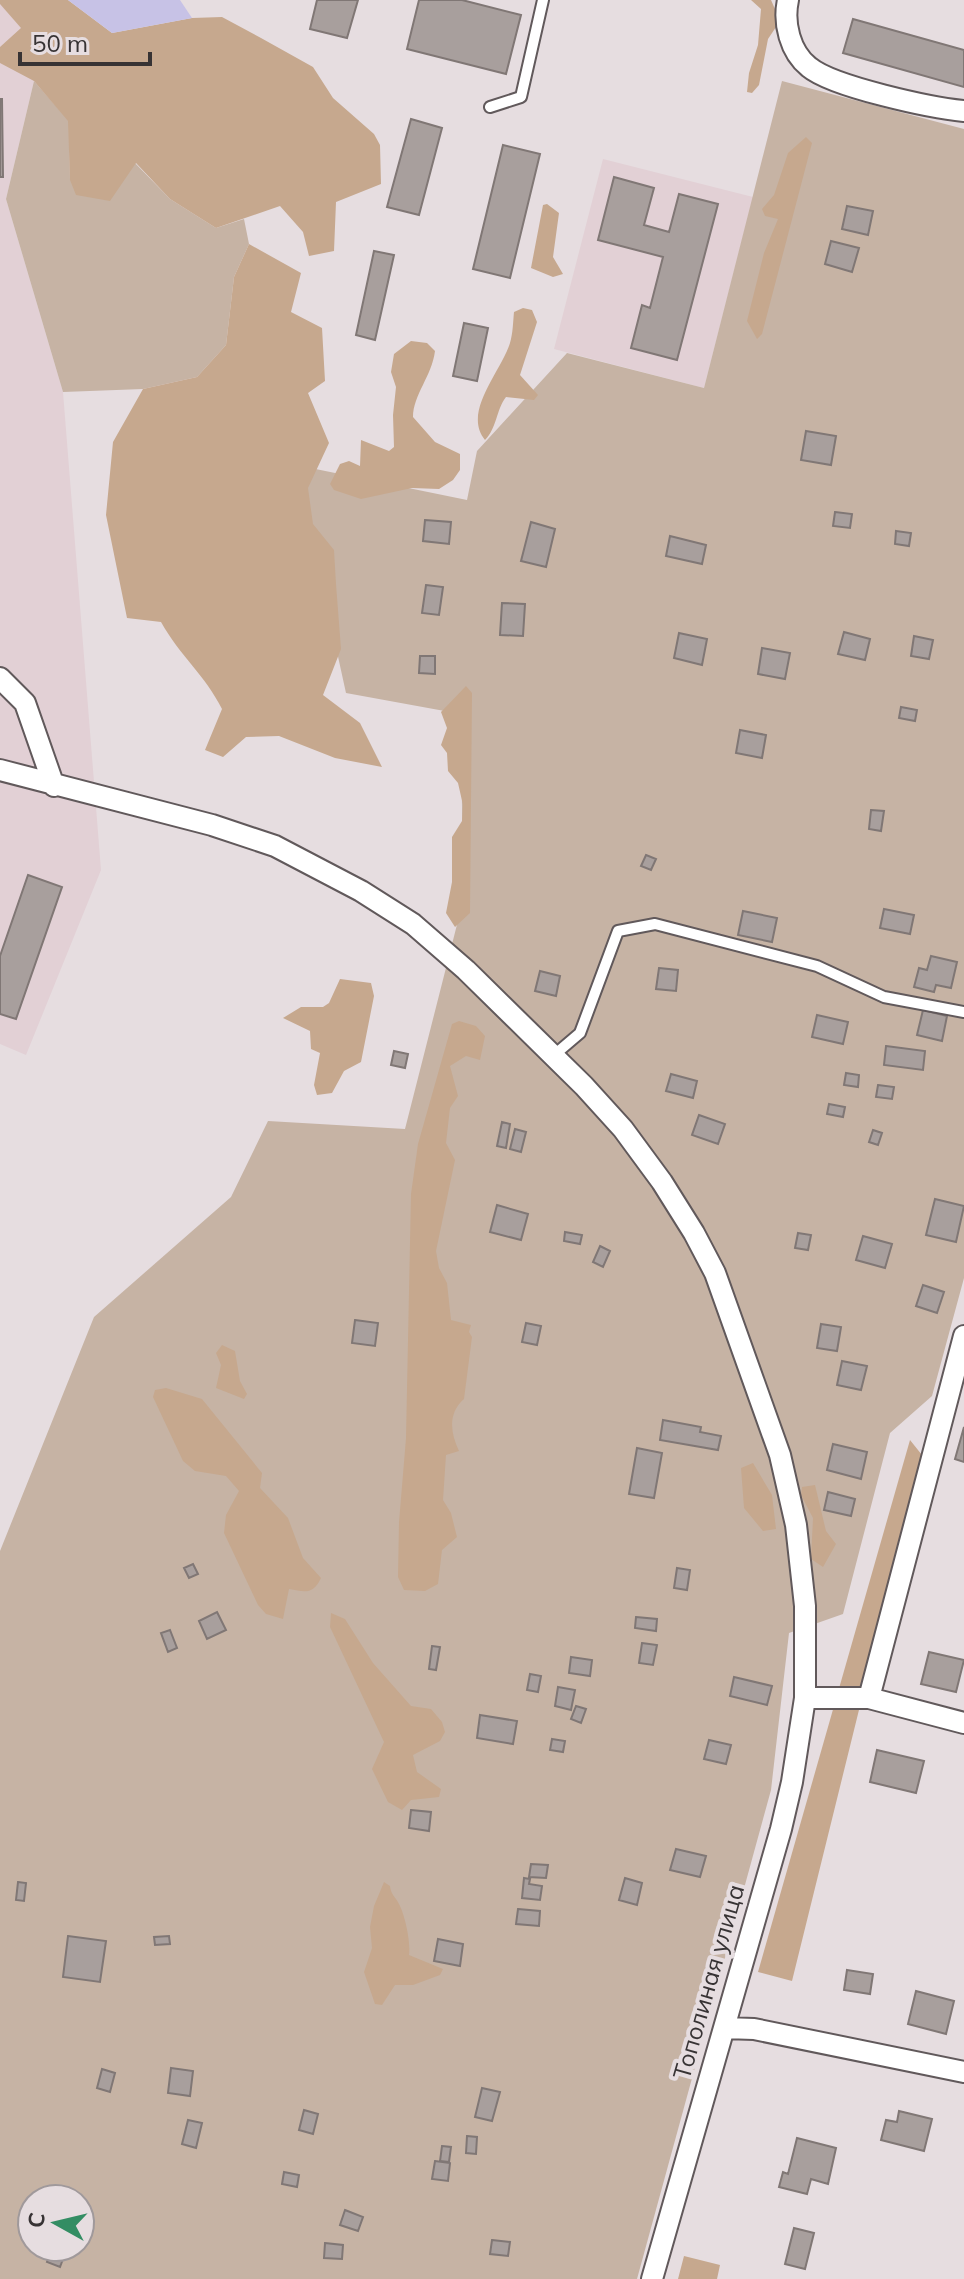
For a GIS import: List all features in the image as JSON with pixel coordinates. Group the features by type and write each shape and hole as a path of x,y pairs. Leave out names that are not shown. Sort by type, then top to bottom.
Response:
{"street":[{"path":"788,0 785,16 795,52 810,68 837,82 939,108 964,111"},
{"path":"0,678 25,703 54,786"},
{"name":"Тополиная улица","path":"0,770 212,825 275,846 361,891 413,924 466,970 623,1129 662,1182 715,1273 780,1455 796,1525 805,1606 805,1698 781,1829 652,2279"},
{"path":"869,1698 958,1387 964,1336"},
{"path":"805,1698 869,1698 964,1723"},
{"path":"724,2028 754,2029 964,2072"}],"lane":[{"path":"490,107 521,97 543,0"},
{"path":"553,1056 580,1033 618,931 655,924 817,966 884,997 964,1012"}],"shaded area":[{"path":"0,0 42,0 34,81 6,199 63,392 101,870 26,1055 0,1044"},
{"path":"0,0 68,0 112,33 192,18 222,17 313,67 333,98 374,134 380,145 381,184 336,202 334,251 309,256 303,232 280,206 216,228 170,199 136,163 110,201 76,195 70,180 68,121 34,81 0,63 0,47 21,28"},
{"path":"68,0 180,0 192,18 112,33"},
{"path":"751,0 771,0 778,16 776,27 768,39 759,85 752,93 747,92 749,73 758,45 761,9"},
{"path":"34,81 69,121 70,180 135,163 170,199 216,228 244,219 249,244 234,277 226,345 197,377 143,389 63,392 6,199"},
{"path":"782,81 964,129 964,1278 932,1396 890,1433 843,1614 789,1633 771,1790 637,2279 0,2279 0,1551 94,1317 231,1197 268,1121 405,1129 463,901 461,714 346,693 296,465 467,500 477,451 567,353 704,388"},
{"path":"806,137 812,143 762,334 757,339 747,321 764,253 778,219 765,216 762,209 774,195 788,153"},
{"path":"603,159 753,197 704,388 554,349"},
{"path":"547,204 559,213 553,257 563,274 553,277 531,268 543,205"},
{"path":"249,244 301,273 291,312 322,328 325,381 308,393 329,443 308,488 313,524 334,550 341,649 323,695 360,723 382,767 335,758 279,736 246,737 223,757 205,750 222,709 215,697 161,622 127,618 106,515 113,442 143,389 197,377 226,345 234,277"},
{"path":"523,308 532,310 537,322 520,375 538,395 534,400 506,397 485,440 479,429 480,405 510,343 514,312"},
{"path":"411,341 427,343 435,351 413,417 435,442 460,454 460,470 453,480 439,489 412,488 361,499 334,490 330,484 340,464 349,461 360,466 361,440 389,451 394,447 396,387 391,372 394,354"},
{"path":"466,686 472,693 470,913 455,927 446,913 452,882 452,837 462,821 463,805 458,783 448,771 447,753 441,745 447,728 441,712"},
{"path":"340,979 371,983 374,996 361,1062 344,1071 332,1093 317,1095 314,1085 320,1053 311,1049 310,1031 283,1018 301,1007 323,1007 329,1003"},
{"path":"459,1021 476,1026 485,1036 480,1060 466,1056 450,1066 458,1096 450,1108 446,1143 455,1160 436,1251 439,1268 447,1283 451,1320 471,1325 469,1332 472,1337 464,1399 455,1410 452,1423 459,1451 446,1455 443,1500 451,1513 457,1537 442,1550 438,1584 425,1591 404,1590 398,1577 406,1438 411,1194 418,1144 452,1024"},
{"path":"222,1345 235,1351 240,1381 247,1394 244,1399 216,1388 221,1365 216,1353"},
{"path":"166,1388 202,1399 262,1473 260,1488 288,1518 303,1558 321,1578 308,1591 289,1589 283,1619 266,1614 258,1605 224,1533 226,1515 239,1491 226,1476 195,1471 183,1461 153,1397 155,1390"},
{"path":"910,1440 922,1455 792,1981 758,1972"},
{"path":"753,1463 772,1495 776,1529 763,1531 744,1508 741,1468"},
{"path":"815,1485 826,1531 836,1544 823,1567 811,1559 813,1518 801,1495 802,1487"},
{"path":"331,1613 345,1619 373,1663 411,1706 431,1709 442,1722 445,1732 440,1741 413,1755 417,1772 441,1789 439,1797 411,1800 402,1810 388,1802 372,1769 384,1742 330,1627"},
{"path":"384,1882 390,1886 403,1915 409,1955 443,1969 440,1975 413,1985 395,1985 382,2005 375,2004 364,1972 372,1948 370,1927 374,1906"},
{"path":"684,2256 720,2265 717,2279 678,2279"}],"building":[{"path":"317,0 358,0 347,38 310,29"},
{"path":"419,0 462,0 521,15 506,74 407,49"},
{"path":"853,19 964,50 964,87 843,53"},
{"path":"2,99 3,177 0,177"},
{"path":"411,119 442,128 419,215 387,207"},
{"path":"503,145 540,154 510,278 473,269"},
{"path":"614,177 654,188 644,225 669,232 679,194 718,204 677,360 631,348 642,305 650,308 663,257 598,240"},
{"path":"847,206 873,211 868,235 842,229"},
{"path":"831,241 859,248 852,272 825,264"},
{"path":"374,251 394,255 375,340 356,335"},
{"path":"464,323 488,328 477,381 453,376"},
{"path":"806,431 836,436 831,465 801,460"},
{"path":"835,512 852,514 850,528 833,526"},
{"path":"425,520 451,522 449,544 423,541"},
{"path":"531,522 555,529 546,567 521,561"},
{"path":"896,531 911,533 909,546 895,544"},
{"path":"670,536 706,545 702,564 666,556"},
{"path":"426,585 443,587 439,615 422,613"},
{"path":"502,603 525,604 523,636 500,635"},
{"path":"844,632 870,639 865,660 838,654"},
{"path":"679,633 707,639 702,665 674,658"},
{"path":"914,636 933,640 929,659 911,656"},
{"path":"762,648 790,653 785,679 758,674"},
{"path":"420,656 435,656 435,674 419,673"},
{"path":"901,707 917,710 915,721 899,718"},
{"path":"740,730 766,735 762,758 736,753"},
{"path":"871,810 884,811 881,831 869,829"},
{"path":"646,855 656,859 651,870 641,866"},
{"path":"28,875 62,887 16,1019 0,1014 0,956"},
{"path":"884,909 914,915 910,934 880,928"},
{"path":"743,911 777,918 772,942 738,935"},
{"path":"931,956 957,962 951,988 936,985 934,992 914,987 919,968 927,970"},
{"path":"659,968 678,970 676,991 656,989"},
{"path":"540,971 560,976 556,996 535,991"},
{"path":"923,1010 947,1016 942,1041 917,1035"},
{"path":"817,1015 848,1022 843,1044 812,1037"},
{"path":"886,1046 925,1051 923,1070 884,1065"},
{"path":"394,1051 408,1054 405,1068 391,1065"},
{"path":"846,1073 859,1075 858,1087 844,1085"},
{"path":"671,1074 697,1081 693,1098 666,1091"},
{"path":"878,1085 894,1087 892,1099 876,1097"},
{"path":"829,1104 845,1107 843,1117 827,1114"},
{"path":"699,1115 725,1124 718,1144 692,1135"},
{"path":"502,1122 510,1124 506,1148 497,1146"},
{"path":"515,1129 526,1132 521,1152 510,1149"},
{"path":"873,1130 882,1133 878,1145 869,1142"},
{"path":"935,1199 964,1206 956,1242 926,1235"},
{"path":"497,1205 528,1214 521,1240 490,1232"},
{"path":"565,1232 582,1235 580,1244 564,1241"},
{"path":"798,1233 811,1235 808,1250 795,1248"},
{"path":"863,1236 892,1244 885,1268 856,1260"},
{"path":"600,1246 610,1251 603,1267 593,1262"},
{"path":"923,1285 944,1292 937,1313 916,1306"},
{"path":"355,1320 378,1323 375,1346 352,1343"},
{"path":"526,1323 541,1326 537,1345 522,1342"},
{"path":"821,1324 841,1327 837,1351 817,1348"},
{"path":"842,1361 867,1366 861,1390 837,1385"},
{"path":"663,1420 701,1427 700,1432 721,1436 718,1450 660,1440"},
{"path":"964,1427 964,1462 955,1459"},
{"path":"833,1444 867,1452 861,1479 827,1470"},
{"path":"637,1448 662,1453 654,1498 629,1494"},
{"path":"828,1492 855,1499 851,1516 824,1510"},
{"path":"193,1564 198,1574 189,1578 184,1568"},
{"path":"677,1568 690,1570 687,1590 674,1588"},
{"path":"217,1612 226,1630 207,1639 199,1621"},
{"path":"636,1617 657,1619 656,1631 635,1628"},
{"path":"170,1630 177,1648 168,1652 161,1633"},
{"path":"642,1643 657,1645 653,1665 639,1663"},
{"path":"432,1646 440,1647 436,1670 429,1669"},
{"path":"929,1652 964,1660 956,1692 921,1684"},
{"path":"571,1657 592,1660 590,1676 569,1673"},
{"path":"530,1674 541,1676 538,1692 527,1690"},
{"path":"734,1677 772,1686 767,1705 730,1696"},
{"path":"558,1687 575,1690 571,1710 555,1706"},
{"path":"576,1706 586,1709 581,1723 571,1719"},
{"path":"480,1715 517,1721 513,1744 477,1738"},
{"path":"552,1739 565,1741 563,1752 550,1750"},
{"path":"709,1740 731,1745 726,1764 704,1759"},
{"path":"877,1750 924,1761 916,1793 870,1782"},
{"path":"411,1810 431,1812 429,1831 409,1828"},
{"path":"676,1849 706,1856 700,1877 670,1870"},
{"path":"531,1864 548,1865 546,1878 529,1877"},
{"path":"524,1878 530,1879 529,1884 542,1886 540,1900 522,1898"},
{"path":"625,1878 642,1883 637,1905 619,1900"},
{"path":"18,1882 26,1883 24,1901 16,1900"},
{"path":"518,1909 540,1911 539,1926 516,1924"},
{"path":"68,1936 106,1941 100,1982 63,1977"},
{"path":"169,1936 170,1944 155,1945 154,1937"},
{"path":"438,1939 463,1944 460,1966 434,1961"},
{"path":"847,1970 873,1974 870,1994 844,1990"},
{"path":"916,1991 954,2001 946,2034 908,2024"},
{"path":"171,2068 193,2071 190,2096 168,2093"},
{"path":"102,2069 115,2073 110,2092 97,2088"},
{"path":"482,2088 500,2092 492,2121 475,2117"},
{"path":"304,2110 318,2114 313,2134 299,2130"},
{"path":"899,2111 932,2119 924,2151 881,2140 886,2120 897,2122"},
{"path":"188,2120 202,2123 196,2148 182,2144"},
{"path":"467,2136 477,2137 476,2154 466,2153"},
{"path":"797,2138 836,2148 828,2184 811,2179 807,2194 779,2187 783,2172 788,2174"},
{"path":"442,2146 451,2147 449,2162 440,2161"},
{"path":"435,2161 450,2163 448,2181 432,2179"},
{"path":"284,2172 299,2175 297,2187 282,2184"},
{"path":"345,2210 363,2217 358,2231 340,2225"},
{"path":"794,2228 814,2233 805,2269 785,2264"},
{"path":"492,2240 510,2242 508,2256 490,2254"},
{"path":"325,2243 343,2245 342,2259 324,2258"}]}
